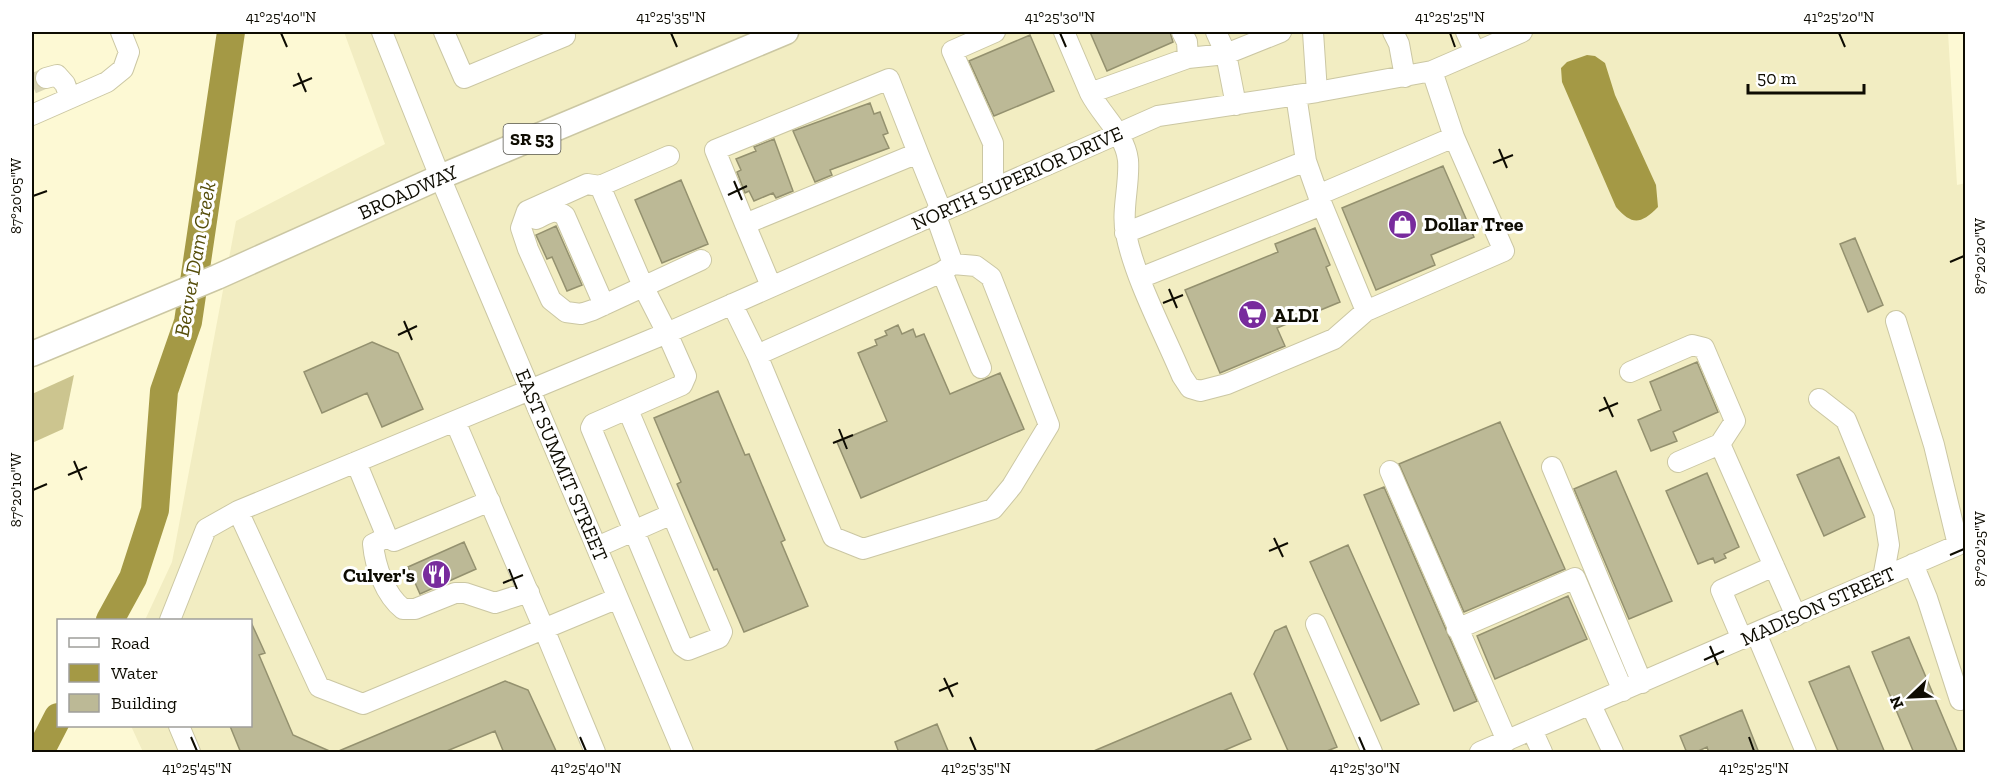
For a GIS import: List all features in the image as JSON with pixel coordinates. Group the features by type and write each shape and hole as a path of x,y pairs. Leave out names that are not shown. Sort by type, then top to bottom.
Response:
{"main road":[{"name":"BROADWAY","path":"32,354 217,277 440,177 786,32"}],"street":[{"path":"32,116 106,82 123,69 129,52 121,32"},
{"name":"EAST SUMMIT STREET","path":"382,32 440,177 683,753"},
{"path":"444,32 467,77"},
{"path":"452,32 467,77"},
{"path":"993,188 993,143 952,51 995,32"},
{"path":"1064,32 1090,93 1100,111 1119,133 1128,159 1125,233 1140,278 1182,376 1190,388 1200,391 1227,384 1334,339 1366,311 1504,251 1454,137 1432,71"},
{"path":"1182,32 1187,42 1188,58"},
{"path":"1216,32 1226,54 1236,105"},
{"path":"1090,93 1188,58 1226,54 1281,32"},
{"path":"1313,32 1317,92"},
{"path":"1393,32 1399,44 1405,77"},
{"path":"1466,32 1475,52"},
{"name":"NORTH SUPERIOR DRIVE","path":"171,619 206,529 238,511 667,333 1158,117 1432,71 1522,32"},
{"path":"467,77 568,33"},
{"path":"46,78 57,75 65,84 70,98"},
{"path":"771,286 714,150 890,79 938,212 948,268 981,368"},
{"path":"1296,95 1306,161 1366,311"},
{"path":"1140,278 1320,200 1454,137"},
{"path":"745,224 918,153"},
{"path":"669,156 600,186 586,184 527,211 521,228 551,300 566,312 581,314 701,260"},
{"path":"1125,233 1306,161"},
{"path":"600,186 643,286 686,376 682,385 593,424 591,428 682,646 688,650 718,638 722,632 628,410"},
{"path":"568,193 609,303"},
{"path":"544,284 548,271 531,232 536,219 554,211 560,211 565,216 609,303"},
{"path":"732,304 757,355 833,537 863,549 993,508 1012,486 1049,425 991,277 976,266 948,268 757,355"},
{"name":"MADISON STREET","path":"1480,753 1958,545 1934,445 1896,321"},
{"path":"1630,372 1692,345 1704,348 1735,421 1720,444 1678,462"},
{"path":"1819,399 1846,420 1884,513 1889,545 1882,578"},
{"path":"455,420 595,753"},
{"path":"1720,444 1796,615"},
{"path":"356,462 387,537 394,541 490,501"},
{"path":"1552,467 1642,683"},
{"path":"1390,471 1507,741"},
{"path":"238,511 319,687 363,704 618,598"},
{"path":"597,547 672,514"},
{"path":"387,537 373,544 375,560 394,602 403,609 415,609 455,593 465,593 495,603 529,592"},
{"path":"1913,564 1927,598 1960,700"},
{"path":"1774,566 1721,590 1749,636 1806,753"},
{"path":"1457,629 1575,578 1623,691"},
{"path":"1316,624 1372,753"},
{"path":"1591,705 1613,753"},
{"path":"179,727 190,753"},
{"path":"1532,730 1542,753"}],"shaded area":[{"path":"344,32 1948,32 1957,185 1966,183 1965,752 143,752 131,727 252,727 252,619 145,619 172,562 236,221 385,144"},
{"path":"74,375 63,429 32,443 32,394"}],"water":[{"path":"1587,55 1595,56 1605,63 1615,95 1656,185 1658,207 1641,220 1632,220 1616,207 1562,82 1561,68 1567,62"}],"building":[{"path":"1090,32 1170,32 1173,42 1107,71"},
{"path":"1030,35 1054,91 994,116 969,61"},
{"path":"870,103 874,114 880,112 888,133 883,135 889,148 830,170 832,175 815,182 793,131"},
{"path":"774,139 793,191 776,198 773,193 754,201 749,191 745,193 737,172 741,170 736,159 756,151 754,147"},
{"path":"1443,166 1474,237 1431,255 1435,265 1376,290 1342,208"},
{"path":"681,180 708,244 662,263 635,200"},
{"path":"556,226 582,285 567,291 552,257 547,259 536,235"},
{"name":"ALDI","path":"1315,228 1330,265 1326,267 1340,302 1277,328 1285,346 1220,373 1185,290 1278,252 1275,244"},
{"path":"1855,238 1883,305 1868,312 1840,244"},
{"path":"898,325 902,334 913,329 916,337 924,334 950,394 1000,373 1024,429 861,498 837,442 887,421 858,353 877,345 875,340 887,335 885,331"},
{"path":"372,342 398,353 423,409 382,427 367,393 322,413 304,372"},
{"path":"1697,362 1718,412 1673,432 1677,441 1651,451 1638,420 1661,410 1650,382"},
{"path":"718,391 745,455 749,454 785,540 781,542 808,606 744,632 677,484 681,482 654,418"},
{"path":"1500,422 1565,569 1464,612 1399,464"},
{"path":"1839,457 1865,517 1824,536 1797,475"},
{"path":"1616,471 1672,601 1629,619 1574,489"},
{"path":"1707,473 1739,547 1724,554 1726,558 1715,563 1713,558 1698,564 1666,491"},
{"path":"1384,487 1477,701 1454,711 1364,495"},
{"name":"Culver's","path":"464,542 476,569 420,594 408,567"},
{"path":"1348,545 1419,704 1381,721 1310,562"},
{"path":"1568,596 1587,639 1495,679 1477,636"},
{"path":"252,624 265,653 259,655 293,735 334,753 241,753 230,727 252,727"},
{"path":"1286,626 1337,747 1322,753 1289,753 1254,674 1275,631"},
{"path":"1909,637 1958,753 1914,753 1872,652"},
{"path":"1849,666 1885,753 1839,753 1809,682"},
{"path":"505,681 528,690 557,753 504,753 495,731 442,753 334,753"},
{"path":"1231,693 1251,739 1218,753 1089,753"},
{"path":"1742,710 1759,753 1709,753 1707,747 1694,753 1687,753 1680,736"},
{"path":"937,724 949,753 899,753 895,742"}],"waterway":[{"name":"Beaver Dam Creek","path":"111,619 133,578 155,510 164,391 188,322 231,32"},
{"name":"Beaver Dam Creek","path":"40,752 57,719"}],"tunnel":[{"path":"32,84 46,78"}],"place":[{"name":"Dollar Tree","path":"1403,224"},
{"name":"ALDI","path":"1252,315"},
{"name":"Culver's","path":"436,575"}]}
